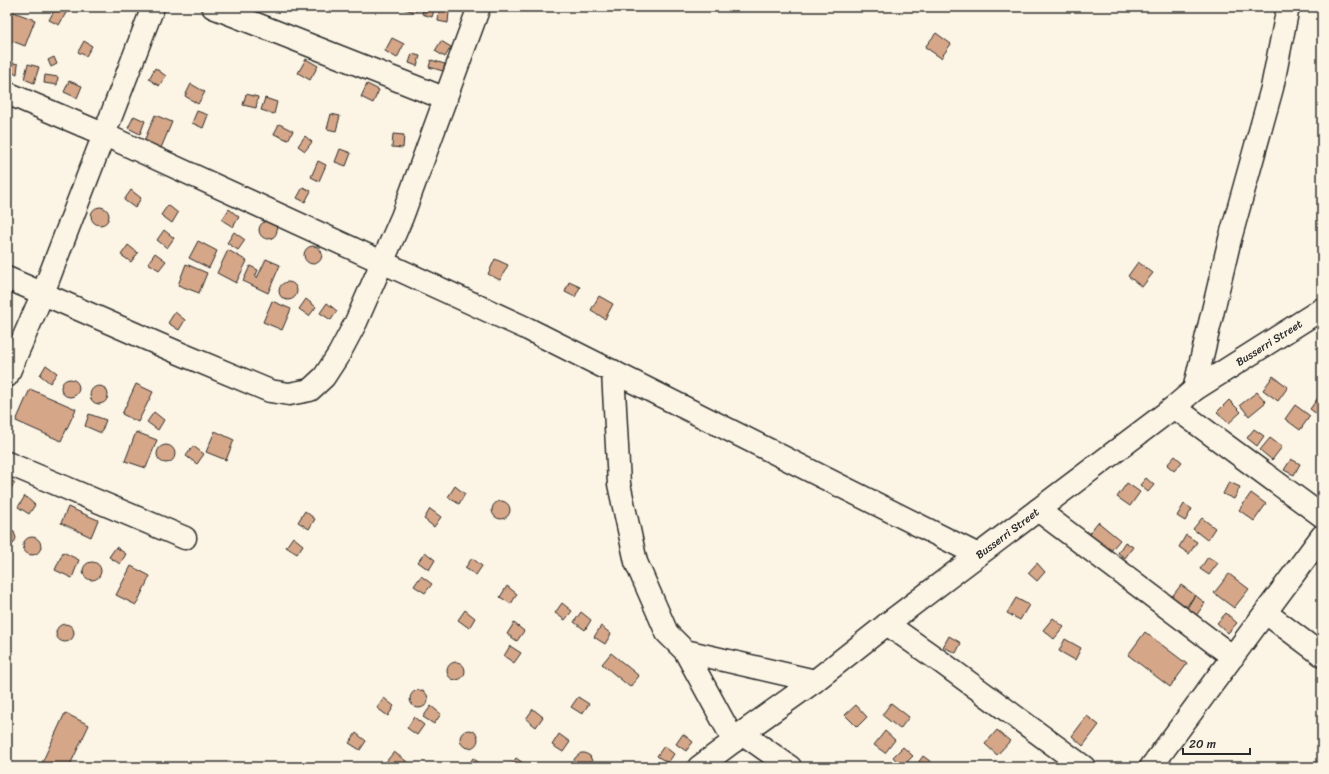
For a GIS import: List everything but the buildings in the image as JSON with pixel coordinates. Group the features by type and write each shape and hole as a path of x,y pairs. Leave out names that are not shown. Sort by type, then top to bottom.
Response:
{"street":[{"path":"7,376 43,293 153,7"},
{"path":"213,7 446,99"},
{"path":"7,278 239,379 270,391 289,394 310,390 324,377 339,354 356,322 402,217 479,7"},
{"path":"1194,390 1230,239 1272,88 1288,7"},
{"path":"7,93 103,134 528,329 978,555"},
{"name":"Busserri Street","path":"699,767 815,681 887,624 1174,408 1194,390 1322,310"},
{"path":"613,371 619,484 636,562 667,634 685,651 738,737 790,767"},
{"path":"1174,408 1322,516"},
{"path":"7,463 185,538"},
{"path":"1038,510 1233,657"},
{"path":"1151,767 1266,614 1322,536"},
{"path":"1266,614 1322,655"},
{"path":"887,624 947,666 1084,767"},
{"path":"685,651 815,681"}]}
